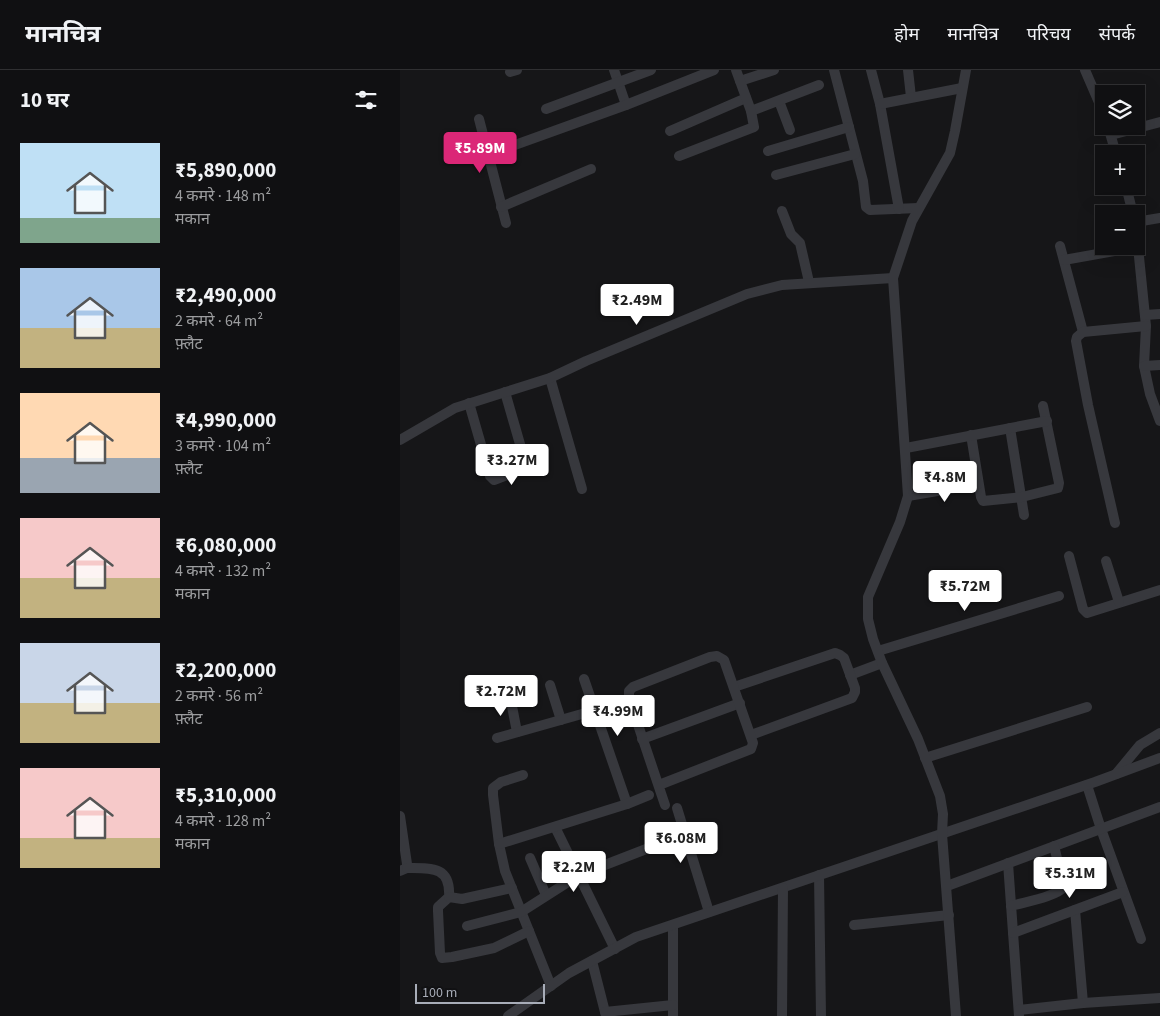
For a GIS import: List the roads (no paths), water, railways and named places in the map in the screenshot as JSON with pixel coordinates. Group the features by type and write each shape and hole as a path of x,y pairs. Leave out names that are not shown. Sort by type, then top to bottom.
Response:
{"street":[{"path":"614,70 626,105"},
{"path":"546,110 651,70"},
{"path":"487,155 626,105 714,70"},
{"path":"679,156 754,127 736,70"},
{"path":"740,81 774,70"},
{"path":"834,70 863,181 866,207 870,210 918,208"},
{"path":"871,70 880,104 899,209"},
{"path":"908,70 911,97"},
{"path":"956,1016 942,834 943,814 940,796 882,663 868,619 868,597 900,522 908,496 893,278 918,208 950,153 966,70"},
{"path":"1085,70 1095,93"},
{"path":"750,111 819,85"},
{"path":"880,104 962,88"},
{"path":"670,132 746,98"},
{"path":"778,101 790,130"},
{"path":"479,119 506,224"},
{"path":"1145,125 1160,122"},
{"path":"768,151 849,127"},
{"path":"776,175 855,154"},
{"path":"501,207 591,169"},
{"path":"782,211 791,234 800,243 809,282"},
{"path":"1145,220 1160,218"},
{"path":"1060,246 1084,332"},
{"path":"1064,260 1095,255"},
{"path":"1139,255 1146,320 1144,366 1146,380 1157,404 1160,421"},
{"path":"400,440 444,413 469,403 550,378 738,297 782,285 893,278"},
{"path":"1115,523 1088,405 1076,341 1079,334 1084,332 1146,320 1160,314"},
{"path":"1144,366 1160,365"},
{"path":"550,378 582,489"},
{"path":"469,403 490,476 494,480 525,468 526,465 505,392"},
{"path":"971,435 980,497 984,501 1022,496 1058,488 1043,406"},
{"path":"906,448 1047,421"},
{"path":"1010,428 1024,515"},
{"path":"908,496 978,484"},
{"path":"1069,556 1084,611 1090,612 1160,590"},
{"path":"1106,561 1120,602"},
{"path":"878,651 1059,596"},
{"path":"734,687 835,653 844,658 855,692 852,698 751,735"},
{"path":"659,785 751,749 754,743 724,660 717,656 633,687 629,691 628,695 665,805"},
{"path":"850,675 882,663"},
{"path":"584,679 627,804"},
{"path":"550,686 561,720"},
{"path":"510,696 517,732"},
{"path":"642,739 740,703"},
{"path":"925,758 1087,708"},
{"path":"498,738 596,710"},
{"path":"1115,774 1140,745 1160,733"},
{"path":"508,1016 569,973 636,937 1160,758"},
{"path":"523,775 501,782 493,788 493,796 506,871 551,986"},
{"path":"1087,784 1101,829 1141,939"},
{"path":"500,844 627,804 649,795"},
{"path":"677,808 709,912"},
{"path":"946,886 1160,808"},
{"path":"400,819 403,869 429,869 444,874 448,879 449,897"},
{"path":"555,827 615,949"},
{"path":"467,926 521,912 579,875 685,834"},
{"path":"1011,906 1056,893 1063,889 1054,846"},
{"path":"530,858 546,895"},
{"path":"1008,863 1019,1013 1084,1003 1160,998"},
{"path":"819,875 821,1016"},
{"path":"449,897 462,899 512,888"},
{"path":"782,1016 783,888"},
{"path":"1013,933 1123,892"},
{"path":"449,897 438,907 440,953 442,958 494,948 529,931"},
{"path":"1075,910 1084,1003"},
{"path":"854,924 949,915"},
{"path":"592,961 605,1014 673,1011 673,925"}]}
